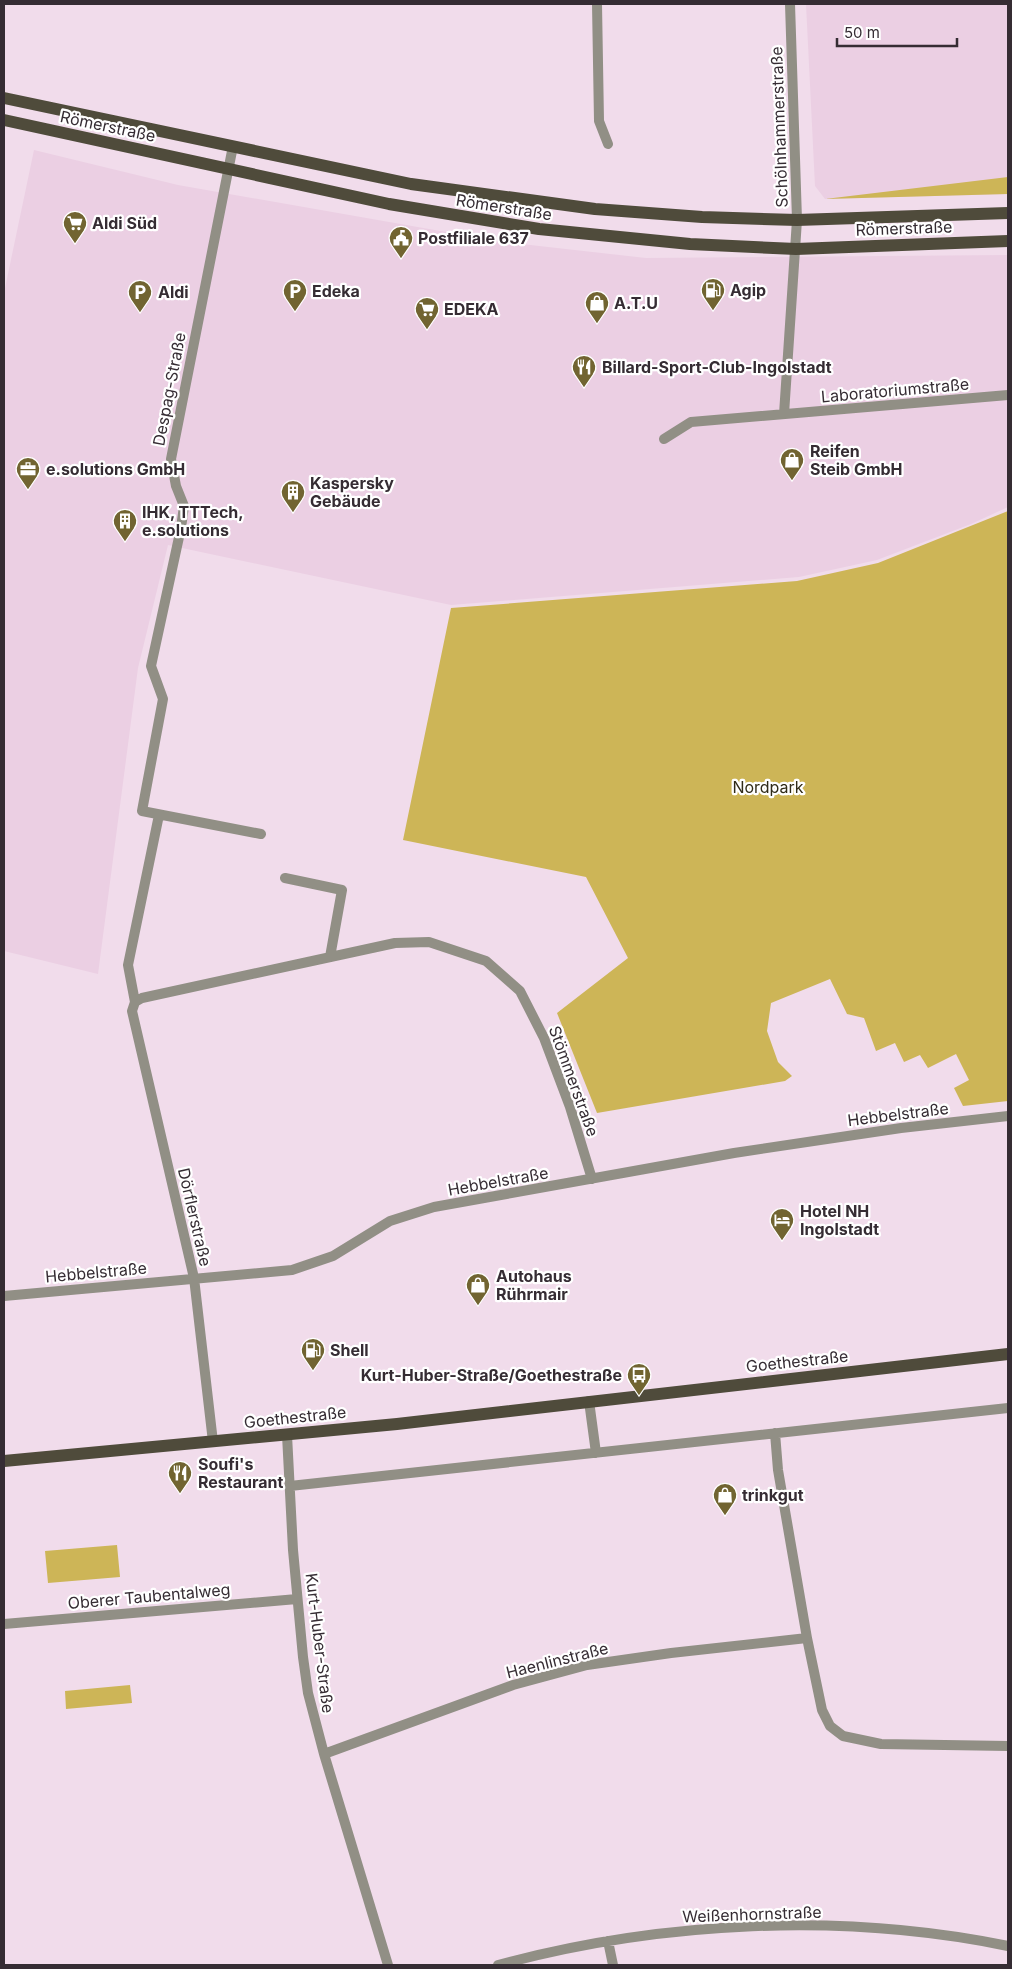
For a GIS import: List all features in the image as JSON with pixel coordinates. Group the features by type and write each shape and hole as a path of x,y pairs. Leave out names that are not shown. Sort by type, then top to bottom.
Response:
{"main road":[{"name":"Römerstraße","path":"4,98 411,184 595,209 702,218 797,220 1008,213"},
{"name":"Römerstraße","path":"4,120 389,204 539,229 690,244 796,249 1008,241"},
{"name":"Goethestraße","path":"4,1461 213,1442 1008,1354"}],"street":[{"path":"597,4 599,121 608,144"},
{"name":"Schölnhammerstraße","path":"790,4 797,220 796,249"},
{"name":"Despag-Straße","path":"233,146 171,459 176,486 184,506 181,528 151,666 163,699 142,812 260,834"},
{"path":"784,414 796,249"},
{"name":"Laboratoriumstraße","path":"664,439 691,422 1008,395"},
{"name":"Dörflerstraße","path":"159,814 128,965 135,1002 132,1012 194,1278 213,1442"},
{"path":"285,878 342,890 330,957"},
{"name":"Stömmerstraße","path":"135,1002 142,998 395,943 429,942 486,961 520,991 544,1038 570,1107 592,1180"},
{"name":"Hebbelstraße","path":"4,1296 292,1270 333,1256 390,1220 434,1207 592,1180 744,1151 901,1128 1008,1116"},
{"path":"589,1401 596,1453"},
{"path":"290,1486 1008,1408"},
{"path":"775,1433 778,1470 807,1638 822,1710 830,1726 842,1736 881,1744 1008,1746"},
{"name":"Kurt-Huber-Straße","path":"286,1434 298,1599 308,1693 324,1754 388,1965"},
{"name":"Oberer Taubentalweg","path":"4,1624 298,1599"},
{"name":"Haenlinstraße","path":"324,1754 513,1685 587,1665 671,1653 807,1638"},
{"name":"Weißenhornstraße","path":"498,1965 543,1953 608,1941 676,1931 721,1928 848,1926 969,1938 1008,1946"},
{"path":"608,1941 613,1965"}],"shaded area":[{"path":"806,4 1008,4 1008,194 825,199 815,186"},
{"path":"34,150 178,185 503,242 646,258 1008,255 1008,507 971,524 877,560 799,577 451,605 168,545 138,668 98,974 4,951 4,293"}],"green space":[{"path":"1008,177 1008,194 825,199"},
{"name":"Nordpark","path":"1008,511 1008,1101 963,1106 954,1088 969,1080 956,1054 928,1068 920,1055 904,1062 895,1043 876,1051 864,1018 847,1014 830,979 771,1003 767,1031 778,1062 792,1076 785,1081 597,1113 557,1013 628,958 586,877 403,840 451,608 797,581 878,563"},
{"path":"117,1545 120,1577 48,1583 45,1551"},
{"path":"130,1685 132,1703 66,1709 65,1691"}],"place":[{"name":"Aldi Süd","path":"75,244"},
{"name":"Postfiliale 637","path":"401,259"},
{"name":"Agip","path":"713,311"},
{"name":"Edeka","path":"295,312"},
{"name":"Aldi","path":"140,313"},
{"name":"A.T.U","path":"597,324"},
{"name":"EDEKA","path":"427,330"},
{"name":"Billard-Sport-Club-Ingolstadt","path":"584,388"},
{"name":"Reifen Steib GmbH","path":"792,481"},
{"name":"e.solutions GmbH","path":"28,490"},
{"name":"Kaspersky Gebäude","path":"293,513"},
{"name":"IHK, TTTech, e.solutions","path":"125,542"},
{"name":"Hotel NH Ingolstadt","path":"782,1241"},
{"name":"Autohaus Rührmair","path":"478,1306"},
{"name":"Shell","path":"313,1371"},
{"name":"Kurt-Huber-Straße/Goethestraße","path":"639,1396"},
{"name":"Soufi's Restaurant","path":"180,1494"},
{"name":"trinkgut","path":"725,1516"}]}
